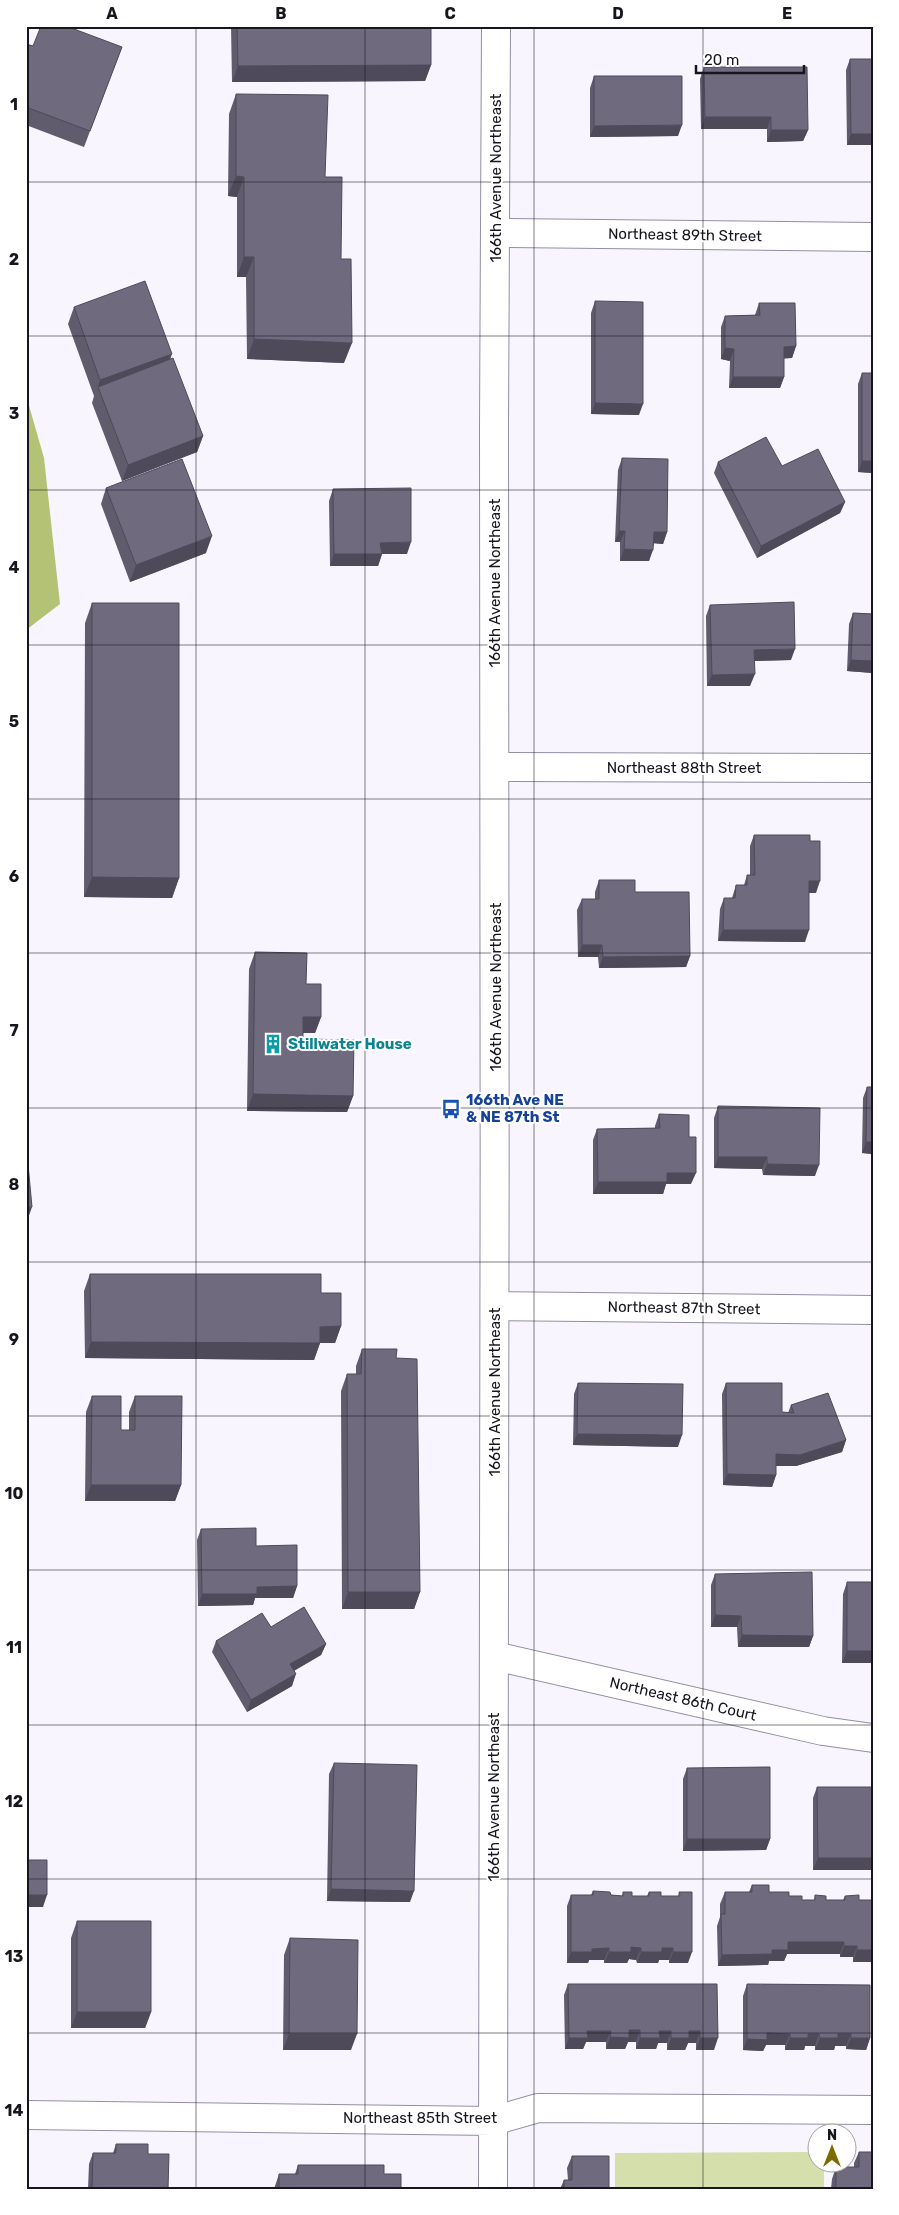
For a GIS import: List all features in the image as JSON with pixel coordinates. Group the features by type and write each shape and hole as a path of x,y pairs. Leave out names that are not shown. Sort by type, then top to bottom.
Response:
{"street":[{"name":"166th Avenue Northeast","path":"493,2189 496,1306 494,423 497,233 496,26"},
{"name":"Northeast 89th Street","path":"497,233 873,237"},
{"name":"Northeast 88th Street","path":"496,767 873,768"},
{"name":"Northeast 87th Street","path":"496,1306 873,1310"},
{"name":"Northeast 86th Court","path":"494,1656 823,1731 873,1738"},
{"name":"Northeast 85th Street","path":"26,2115 493,2121 538,2108 873,2110"}],"green space":[{"path":"26,395 44,458 60,604 26,630"},
{"path":"806,2152 806,2172 824,2172 824,2189 615,2189 615,2153"}],"building":[{"path":"41,26 66,26 122,47 90,131 26,107 26,44 33,46"},
{"path":"237,26 431,26 431,65 238,66"},
{"path":"850,59 873,59 873,134 851,134"},
{"path":"704,67 807,67 808,130 771,130 771,117 705,117"},
{"path":"594,76 682,76 682,125 594,126"},
{"path":"236,94 328,95 325,177 342,177 341,259 351,259 352,343 254,339 254,257 244,257 244,177 236,176"},
{"path":"145,281 172,354 100,380 74,307"},
{"path":"595,301 643,302 643,404 595,403"},
{"path":"759,303 795,303 796,346 784,347 784,377 733,377 734,349 725,348 725,316 760,315"},
{"path":"173,358 203,436 128,465 98,387"},
{"path":"862,373 873,373 873,461 862,461"},
{"path":"766,437 782,466 818,449 845,502 761,546 718,462"},
{"path":"622,458 668,459 667,532 654,532 653,550 624,549 625,531 619,531"},
{"path":"182,459 212,536 136,565 106,488"},
{"path":"411,488 411,542 380,543 382,554 334,554 333,489"},
{"path":"794,602 795,649 754,650 755,674 712,675 710,605"},
{"path":"92,603 179,603 179,878 92,877"},
{"path":"853,613 873,614 873,661 851,660"},
{"path":"754,835 810,835 810,841 820,841 820,881 809,881 809,930 723,930 724,898 735,898 736,885 747,885 747,875 755,875"},
{"path":"599,880 635,880 635,892 689,892 690,956 603,957 602,945 582,945 582,899 599,899"},
{"name":"Stillwater House","path":"255,952 307,953 306,984 321,984 321,1017 303,1017 303,1039 354,1040 353,1096 253,1094"},
{"path":"867,1087 873,1087 873,1142 866,1142"},
{"path":"718,1106 820,1108 819,1165 767,1164 767,1157 718,1157"},
{"path":"659,1114 689,1115 689,1137 696,1137 696,1173 667,1173 667,1182 598,1182 597,1129 660,1128"},
{"path":"26,1143 32,1207 26,1208"},
{"path":"90,1274 321,1274 321,1293 341,1293 341,1326 320,1327 320,1343 91,1342"},
{"path":"362,1349 397,1349 396,1358 417,1359 420,1592 348,1592 347,1374 361,1374"},
{"path":"578,1383 683,1384 682,1435 577,1434"},
{"path":"726,1383 782,1383 782,1412 794,1413 791,1405 828,1393 846,1440 800,1455 776,1454 776,1475 727,1474"},
{"path":"92,1396 121,1396 121,1430 135,1430 135,1396 182,1396 181,1485 91,1485"},
{"path":"256,1528 256,1546 297,1545 297,1586 257,1587 257,1594 202,1594 201,1529"},
{"path":"812,1572 813,1636 742,1635 741,1616 715,1615 715,1574"},
{"path":"847,1582 873,1582 873,1651 847,1651"},
{"path":"304,1607 326,1644 290,1664 296,1674 251,1700 216,1641 262,1613 271,1627"},
{"path":"334,1763 417,1765 414,1891 331,1889"},
{"path":"770,1767 770,1839 687,1839 687,1768"},
{"path":"817,1787 873,1787 873,1858 818,1858"},
{"path":"26,1860 47,1860 47,1895 26,1895"},
{"path":"752,1885 769,1885 769,1892 789,1892 789,1896 802,1896 802,1900 815,1900 815,1895 826,1896 826,1900 845,1900 845,1896 859,1895 859,1900 873,1900 873,1950 857,1950 857,1946 844,1946 844,1942 788,1942 788,1950 772,1950 772,1954 722,1955 721,1914 725,1914 725,1892 752,1892"},
{"path":"593,1891 610,1892 611,1895 623,1896 623,1892 632,1892 632,1896 649,1896 649,1892 661,1892 661,1896 680,1896 679,1892 692,1892 692,1952 673,1952 673,1948 662,1948 662,1952 641,1952 641,1948 631,1947 631,1952 609,1952 609,1948 592,1949 592,1952 571,1952 571,1895 593,1895"},
{"path":"77,1921 151,1921 151,2012 77,2012"},
{"path":"290,1938 358,1940 357,2034 289,2034"},
{"path":"568,1984 717,1984 718,2038 700,2038 700,2031 689,2031 689,2038 671,2038 671,2031 659,2031 660,2038 640,2038 640,2030 629,2030 629,2038 610,2037 611,2031 587,2031 588,2038 569,2038"},
{"path":"747,1984 870,1985 870,2038 851,2038 851,2034 838,2034 838,2038 820,2038 819,2034 808,2034 808,2038 790,2038 790,2034 767,2033 767,2040 747,2039"},
{"path":"116,2144 148,2144 148,2154 169,2154 168,2189 92,2189 93,2153 116,2153"},
{"path":"859,2152 872,2152 873,2189 836,2189 836,2172 856,2172 856,2167 859,2167"},
{"path":"572,2156 609,2156 609,2189 564,2189 564,2180 572,2180"},
{"path":"298,2165 384,2165 384,2174 401,2174 401,2189 279,2189 279,2174 298,2174"}],"place":[{"name":"Stillwater House","path":"273,1044"},
{"name":"166th Ave NE & NE 87th St","path":"451,1109"}]}
